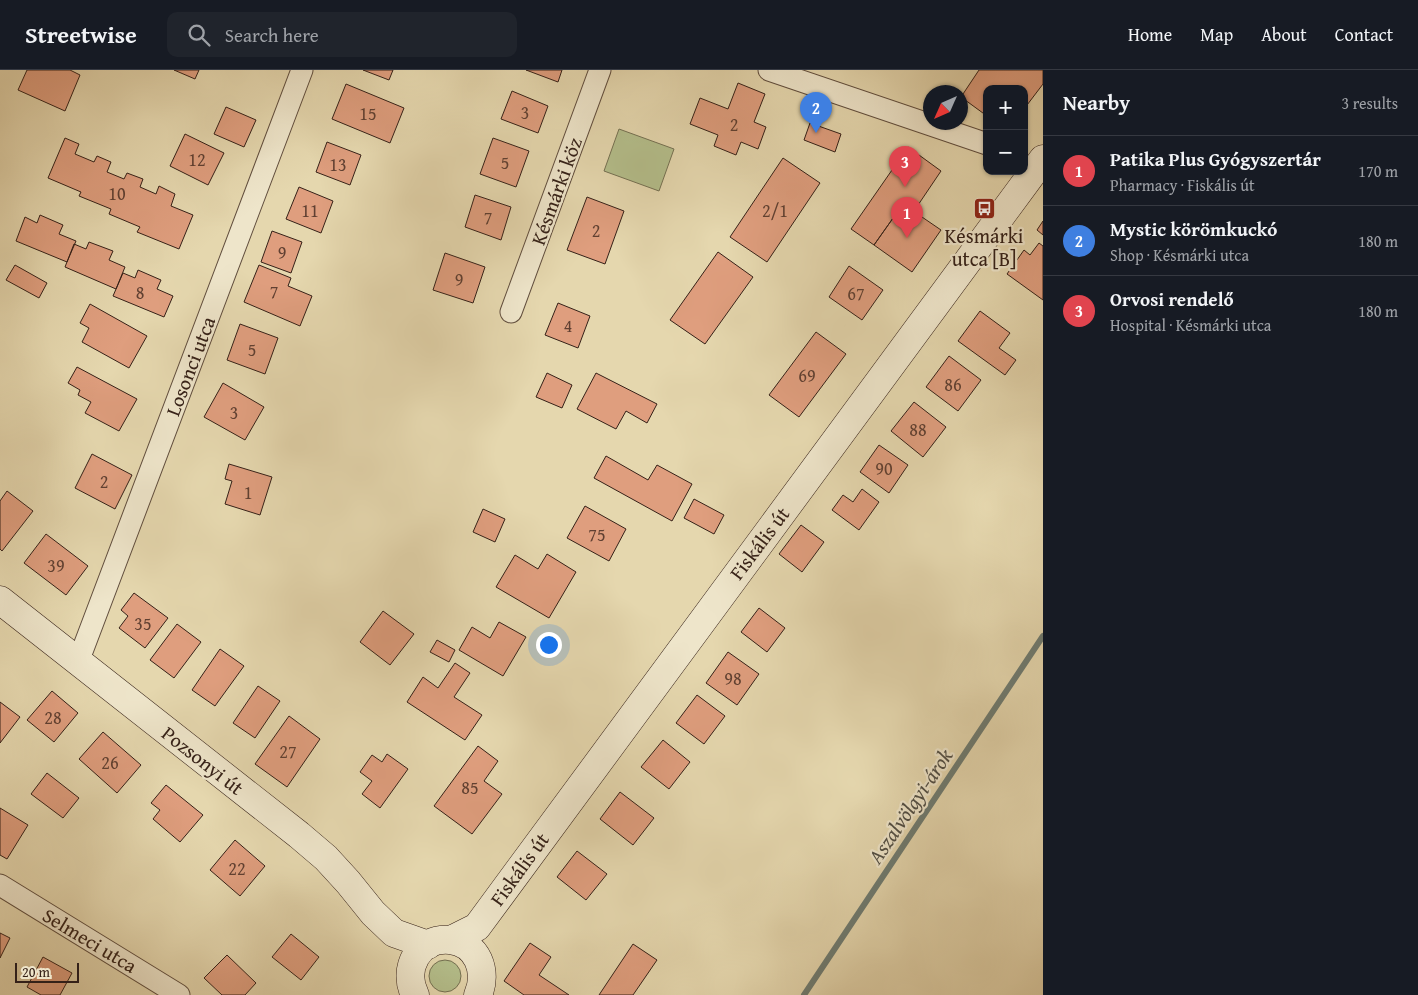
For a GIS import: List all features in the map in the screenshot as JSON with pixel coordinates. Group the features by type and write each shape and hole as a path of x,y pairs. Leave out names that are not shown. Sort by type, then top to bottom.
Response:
{"street":[{"name":"Losonci utca","path":"78,662 302,70"},
{"name":"Késmárki köz","path":"511,312 600,70"},
{"path":"769,70 800,75 983,143"},
{"name":"Fiskális út","path":"439,942 477,927 1036,160"},
{"name":"Pozsonyi út","path":"0,600 326,858 373,913 394,933 412,984"},
{"name":"Selmeci utca","path":"0,885 179,995"},
{"name":"Fiskális út","path":"477,927 477,956 483,975 478,995"},
{"name":"Pozsonyi út","path":"394,933 465,945 477,956"},
{"path":"412,984 415,957 439,942"}],"green space":[{"path":"619,129 674,149 659,191 604,171"},
{"path":"445,960 451,961 456,965 460,970 460,982 456,987 451,991 445,992 439,991 434,987 430,982 429,976 430,970 434,965 439,961"}],"building":[{"path":"27,70 70,70 80,75 65,111 18,90"},
{"path":"174,70 199,70 195,79"},
{"path":"363,70 393,70 389,80"},
{"path":"526,70 562,70 558,82"},
{"path":"979,70 1043,70 1043,84 1028,104 1028,85 983,85 983,113 968,102 968,86"},
{"path":"738,83 765,94 754,122 766,127 758,149 741,142 736,155 714,146 718,135 690,124 700,98 728,109"},
{"path":"346,84 404,108 390,143 332,119"},
{"path":"512,91 548,106 538,133 501,119"},
{"path":"226,107 256,120 244,147 214,134"},
{"path":"810,123 841,134 835,152 804,140"},
{"path":"185,134 224,153 208,185 170,166"},
{"path":"65,138 79,144 75,154 94,162 97,156 111,162 107,172 124,179 127,173 143,179 140,187 156,194 159,186 175,194 171,206 193,215 179,249 137,232 140,227 109,214 111,209 79,196 81,192 48,178"},
{"path":"493,138 529,151 516,187 480,174"},
{"path":"327,142 361,155 350,185 316,172"},
{"path":"908,147 941,171 914,211 903,204 874,245 851,229"},
{"path":"783,158 820,183 767,262 730,237"},
{"path":"299,187 333,201 321,233 286,219"},
{"path":"475,195 511,207 501,240 465,227"},
{"path":"587,197 624,211 605,264 567,250"},
{"path":"903,204 941,230 912,272 874,245"},
{"path":"40,215 63,225 59,234 76,241 67,262 16,241 25,217 37,223"},
{"path":"1043,221 1043,235 1037,230"},
{"path":"272,231 302,242 291,273 261,262"},
{"path":"89,242 113,251 109,260 125,267 116,289 65,267 74,244 86,249"},
{"path":"1039,243 1043,246 1043,300 1007,274 1024,250 1030,255"},
{"path":"718,252 753,277 705,344 670,320"},
{"path":"445,253 485,267 473,303 433,290"},
{"path":"15,265 47,283 39,298 6,280"},
{"path":"259,265 291,278 288,286 312,296 300,326 244,302"},
{"path":"849,266 883,290 862,320 829,297"},
{"path":"138,270 161,280 157,289 173,296 164,317 113,296 123,273 135,278"},
{"path":"558,303 590,316 578,348 545,335"},
{"path":"90,304 147,336 129,368 82,342 89,328 80,323"},
{"path":"980,311 1010,333 999,348 1016,360 1005,375 958,341"},
{"path":"240,324 278,338 265,374 227,360"},
{"path":"816,332 846,354 799,417 769,395"},
{"path":"949,356 981,380 958,411 926,387"},
{"path":"77,367 137,399 119,431 85,413 91,402 78,395 80,390 68,383"},
{"path":"547,373 572,385 562,408 536,397"},
{"path":"596,373 657,404 647,423 626,411 616,429 577,409"},
{"path":"223,383 264,407 245,440 204,417"},
{"path":"914,402 946,427 923,457 891,431"},
{"path":"879,445 908,465 889,493 860,472"},
{"path":"92,454 132,475 115,509 75,488"},
{"path":"606,456 648,480 657,465 692,484 672,521 594,478"},
{"path":"229,464 272,477 260,515 225,504 232,481 225,479"},
{"path":"862,489 879,502 859,530 832,510 843,495 853,502"},
{"path":"7,491 33,511 2,551 0,549 0,501"},
{"path":"694,499 724,515 714,534 684,518"},
{"path":"585,506 626,529 609,561 567,538"},
{"path":"483,509 505,519 495,542 473,532"},
{"path":"801,525 824,542 802,572 779,554"},
{"path":"46,534 88,566 66,595 24,563"},
{"path":"547,554 576,572 549,618 496,587 515,555 538,569"},
{"path":"134,593 168,618 145,648 119,628 128,616 121,610"},
{"path":"759,608 785,628 767,652 741,632"},
{"path":"383,611 414,634 390,665 360,642"},
{"path":"499,622 526,637 503,676 459,650 472,627 490,638"},
{"path":"177,624 201,642 174,678 150,660"},
{"path":"437,640 455,650 449,662 430,652"},
{"path":"220,649 244,666 215,706 192,690"},
{"path":"728,652 759,674 737,705 706,683"},
{"path":"455,663 470,673 454,697 482,715 465,740 407,702 423,677 438,688"},
{"path":"258,686 280,701 255,738 233,723"},
{"path":"52,691 78,713 54,742 27,720"},
{"path":"697,695 725,716 704,744 676,723"},
{"path":"0,702 20,717 0,743"},
{"path":"289,716 320,739 287,787 255,764"},
{"path":"103,732 141,765 117,793 79,759"},
{"path":"663,740 690,762 669,789 641,767"},
{"path":"478,746 498,761 484,781 502,794 472,834 434,806"},
{"path":"387,754 408,769 380,808 362,794 372,781 360,772 372,755 382,762"},
{"path":"47,773 79,798 63,818 31,794"},
{"path":"166,785 203,815 180,842 153,819 160,810 151,803"},
{"path":"620,792 654,818 633,845 600,819"},
{"path":"0,808 28,825 7,859 0,855"},
{"path":"235,840 265,866 240,896 210,870"},
{"path":"577,851 607,874 586,900 557,877"},
{"path":"0,933 10,938 0,958"},
{"path":"291,934 319,957 301,980 272,957"},
{"path":"530,943 551,957 539,975 569,995 524,995 504,981"},
{"path":"633,944 657,960 633,995 599,995"},
{"path":"227,955 256,983 245,995 222,995 204,978"},
{"path":"43,957 72,973 60,995 41,995 27,987"}],"waterway":[{"name":"Aszalvölgyi-árok","path":"804,995 1043,636"}],"place":[{"name":"Mystic körömkuckó","path":"816,133"},
{"name":"Orvosi rendelő","path":"905,187"},
{"name":"Késmárki utca [B]","path":"984,209"},
{"name":"Patika Plus Gyógyszertár","path":"907,238"}]}
